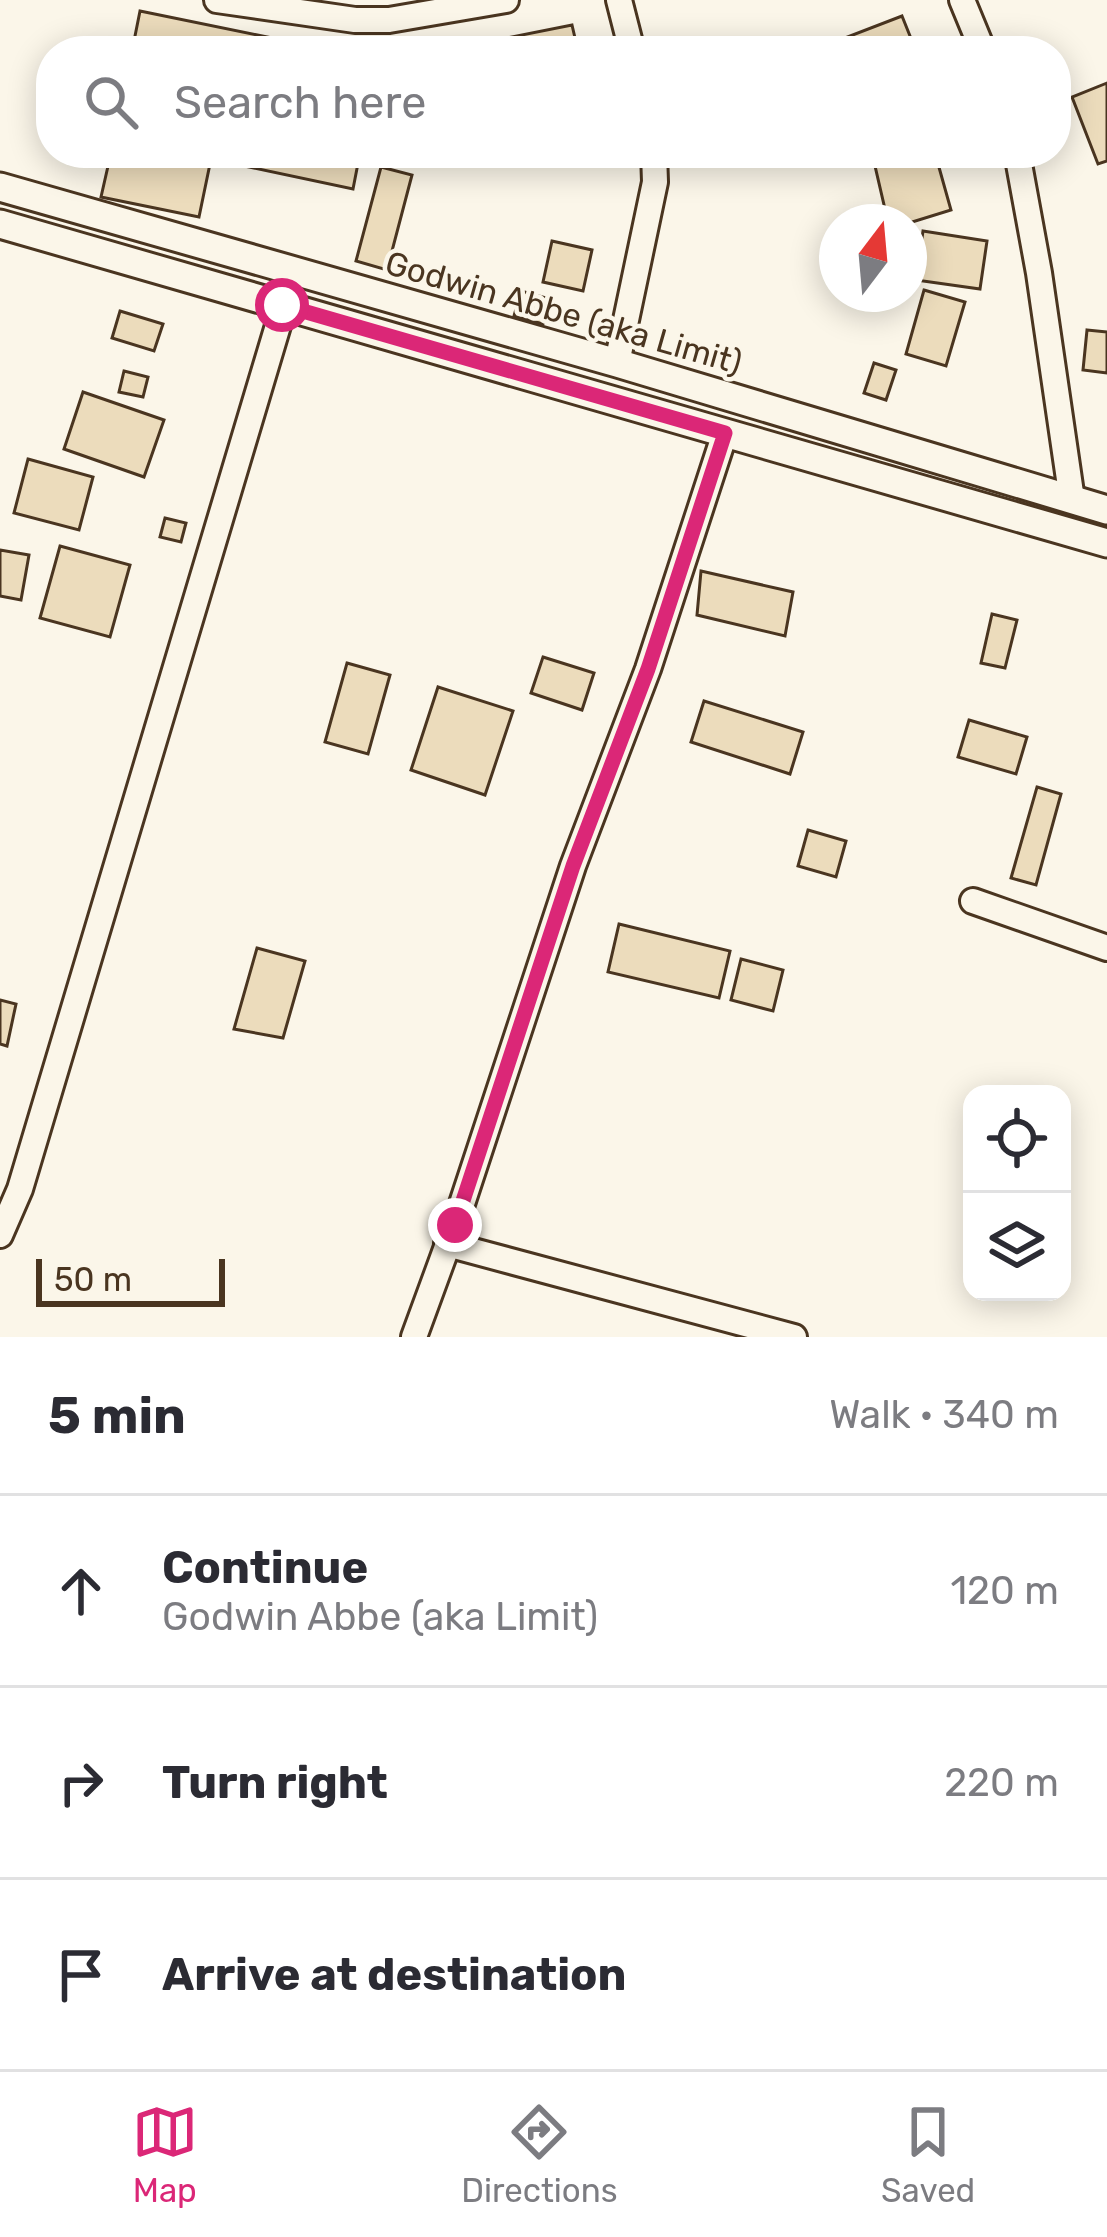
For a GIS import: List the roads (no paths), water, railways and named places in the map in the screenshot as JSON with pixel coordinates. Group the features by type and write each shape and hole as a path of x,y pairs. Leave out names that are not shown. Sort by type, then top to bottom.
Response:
{"street":[{"path":"217,0 355,20 389,20 506,0"},
{"path":"620,0 628,36"},
{"path":"962,0 977,36"},
{"path":"617,363 655,168"},
{"path":"1020,168 1072,500"},
{"name":"Godwin Abbe (aka Limit)","path":"0,187 617,363 1107,510"},
{"path":"0,224 1107,543"},
{"path":"0,1235 10,1186 294,272"},
{"path":"414,1337 573,866 648,669 725,433"},
{"path":"973,901 1107,948"},
{"path":"447,1244 794,1337"}]}
